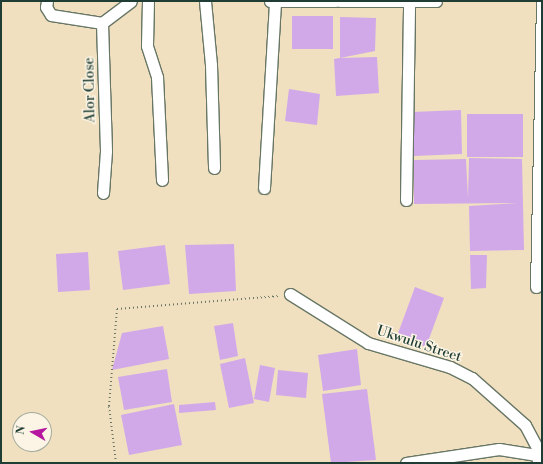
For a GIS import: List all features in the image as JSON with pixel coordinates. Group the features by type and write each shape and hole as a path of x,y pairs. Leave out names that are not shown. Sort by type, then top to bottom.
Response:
{"street":[{"path":"47,1 48,12 64,19 102,23 131,1"},
{"path":"148,1 147,46 157,77 162,180"},
{"path":"205,1 212,66 214,168"},
{"path":"264,188 273,1 335,1"},
{"path":"340,1 436,1"},
{"path":"536,287 541,1"},
{"path":"406,200 409,2"},
{"name":"Alor Close","path":"102,23 106,150 103,193"},
{"name":"Ukwulu Street","path":"290,294 368,344 450,367 472,378 518,417 531,434 537,459"},
{"path":"406,463 499,449 537,459"}],"path":[{"path":"116,463 109,406 117,309 290,294"}],"building":[{"path":"292,16 333,16 333,49 292,49"},
{"path":"340,17 376,18 375,51 340,58"},
{"path":"377,57 379,93 336,96 334,59"},
{"path":"289,89 320,94 317,125 285,121"},
{"path":"461,110 462,154 414,156 412,112"},
{"path":"467,114 523,114 523,157 467,157"},
{"path":"469,158 522,159 524,250 470,251 469,206 518,203 414,204 414,160 466,159 468,198"},
{"path":"234,244 236,291 189,294 185,245"},
{"path":"165,245 170,284 123,290 118,251"},
{"path":"88,252 90,290 58,292 56,254"},
{"path":"470,255 487,255 486,288 471,289"},
{"path":"415,287 444,298 426,347 397,336"},
{"path":"233,323 238,356 220,360 214,326"},
{"path":"163,326 169,359 112,370 122,333"},
{"path":"357,349 361,385 323,391 318,355"},
{"path":"245,358 254,403 229,408 220,364"},
{"path":"260,365 275,368 269,402 254,399"},
{"path":"167,369 172,402 124,410 118,377"},
{"path":"278,370 308,373 306,398 276,395"},
{"path":"367,389 376,460 331,463 322,394"},
{"path":"215,402 216,410 179,413 179,405"},
{"path":"174,404 182,445 129,455 121,415"}]}
